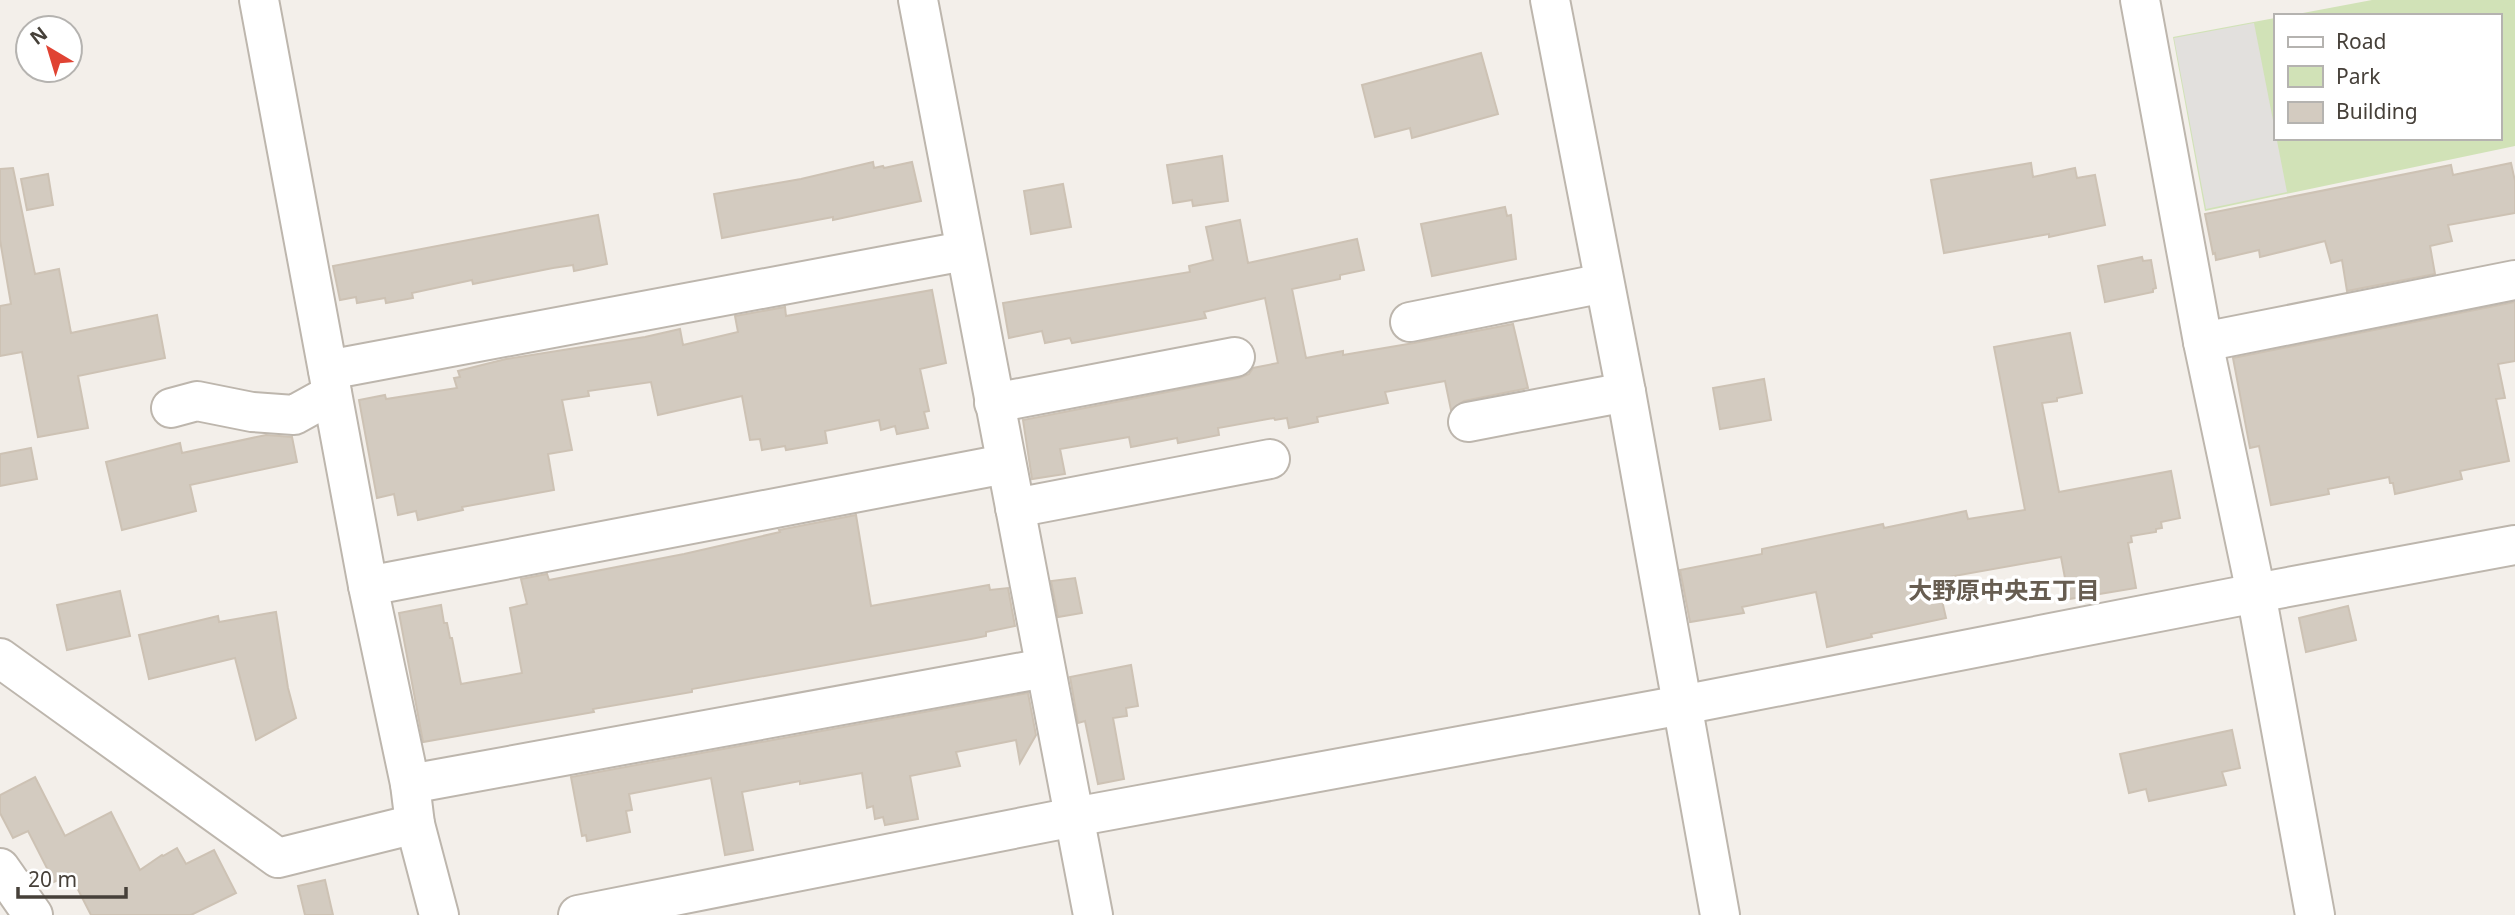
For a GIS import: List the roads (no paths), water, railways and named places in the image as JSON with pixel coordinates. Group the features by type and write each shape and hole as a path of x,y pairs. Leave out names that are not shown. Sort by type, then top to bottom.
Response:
{"street":[{"path":"259,0 368,586 410,784 415,824 439,915"},
{"path":"918,0 1093,915"},
{"path":"1550,0 1626,392 1720,915"},
{"path":"2140,0 2203,342 2256,593 2315,915"},
{"path":"171,408 198,401 252,412 294,415 330,382 964,251"},
{"path":"2203,342 2515,281"},
{"path":"1410,322 1604,283"},
{"path":"994,403 1236,356"},
{"path":"1468,422 1626,392"},
{"path":"1015,508 1270,459"},
{"path":"368,586 1005,464"},
{"path":"578,915 1074,817 1682,705 2515,545"},
{"path":"0,658 278,858 415,824"},
{"path":"410,784 1045,668"},
{"path":"0,869 33,915"}],"district":[{"name":"大野原中央五丁目","path":"2004,591"}]}
